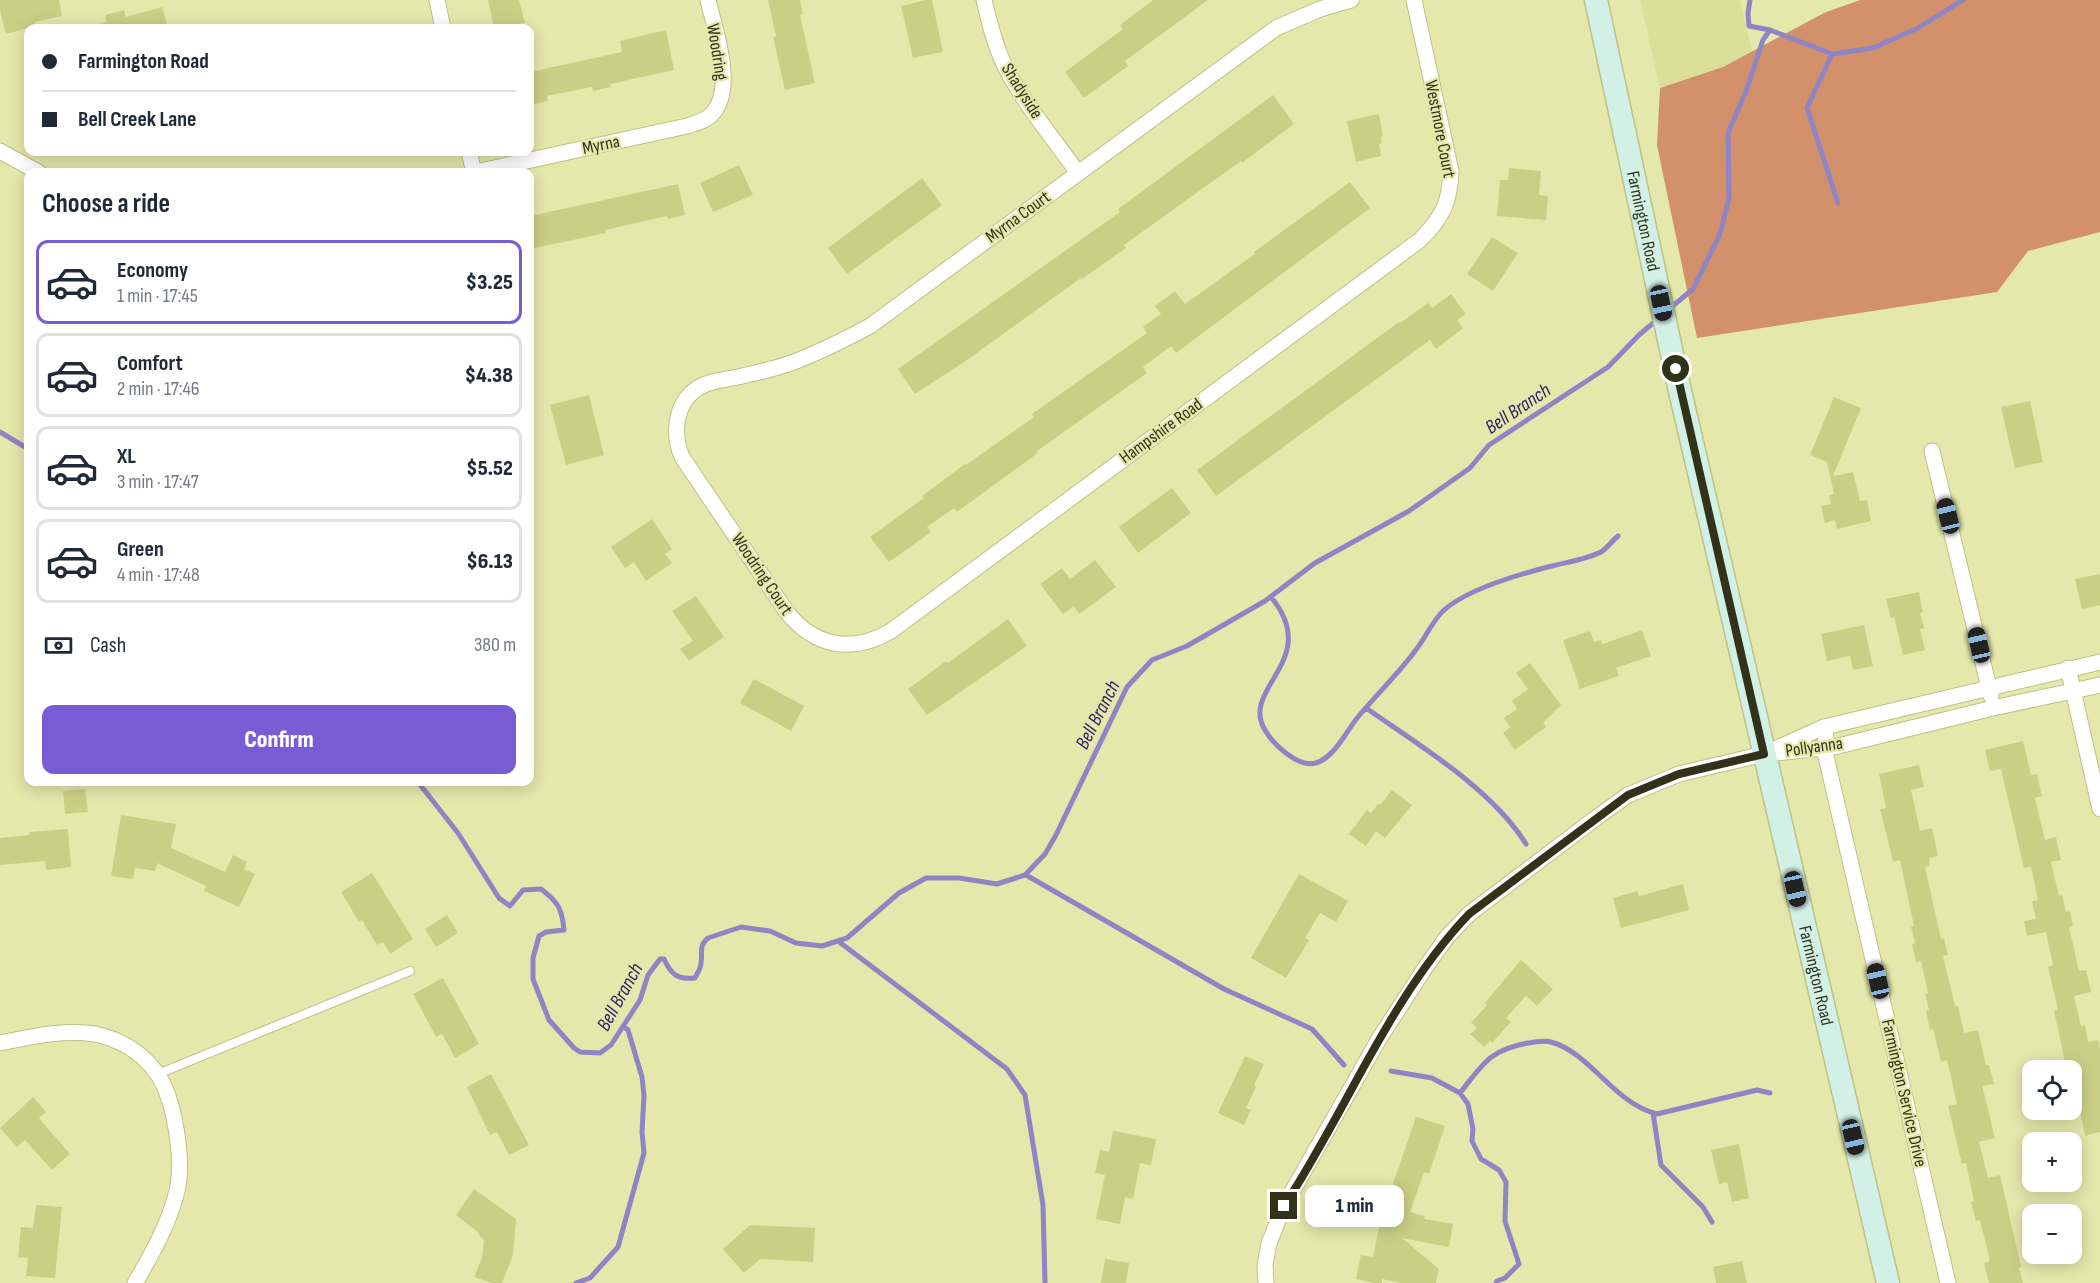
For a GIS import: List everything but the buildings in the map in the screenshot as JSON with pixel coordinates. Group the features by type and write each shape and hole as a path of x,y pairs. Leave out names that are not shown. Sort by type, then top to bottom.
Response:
{"main road":[{"name":"Farmington Road","path":"1596,0 1680,391 1888,1283"}],"street":[{"path":"437,0 442,24"},
{"name":"Woodring","path":"708,0 724,80 719,104"},
{"name":"Shadyside","path":"984,0 990,26 1004,64 1014,82 1078,173"},
{"name":"Myrna Court","path":"679,413 690,394 707,384 792,362 836,344 870,326 1276,28 1320,9 1351,0"},
{"name":"Westmore Court","path":"1383,267 1420,240 1435,225 1448,200 1450,188 1451,171 1414,0"},
{"name":"Myrna","path":"493,168 687,126 705,120 719,104"},
{"path":"0,150 31,168"},
{"name":"Hampshire Road","path":"939,595 1383,267"},
{"name":"Woodring Court","path":"679,413 675,435 682,457 786,611 803,630 837,644 861,644 891,631 939,595"},
{"path":"1932,452 1994,708"},
{"name":"Pollyanna","path":"1764,754 1824,727 2100,662"},
{"path":"2068,668 2100,809"},
{"name":"Pollyanna","path":"1764,754 1824,748 2100,685"},
{"name":"Farmington Service Drive","path":"1824,727 1826,738 1824,748 1948,1283"},
{"path":"1266,1283 1265,1265 1269,1243 1284,1206 1379,1039 1447,937 1469,914 1492,895 1628,795 1679,774 1764,754"},
{"path":"0,1043 54,1034 78,1032 94,1034 128,1046 150,1064 158,1074 177,1132 179,1173 177,1192 156,1247 135,1283"}],"lane":[{"path":"158,1074 410,971"}],"shaded area":[{"path":"1640,0 1740,0 1752,52 1723,67 1660,88"},
{"path":"1860,0 2100,0 2100,232 2028,251 1997,292 1697,338 1657,145 1660,88 1723,67 1824,13"}],"waterway":[{"name":"Bell Branch","path":"1750,0 1749,26 1770,30 1832,54 1873,48 1918,28 1963,0"},
{"name":"Bell Branch","path":"1668,310 1693,289 1720,234 1729,198 1728,133 1746,91 1763,40 1770,30"},
{"path":"1832,54 1807,108 1838,203"},
{"name":"Bell Branch","path":"421,786 458,833 499,898 510,906 523,890 541,889 558,906 564,930 546,932 539,936 533,958 533,979 549,1020 574,1048 580,1052 600,1053 611,1045 640,1000 648,975 660,959 664,959 675,975 695,978 701,965 702,947 708,938 741,927 770,931 796,943 822,946 847,938 899,893 926,878 959,878 997,884 1025,875 1045,854 1056,835 1127,687 1152,660 1187,646 1265,601 1315,563 1409,511 1470,468 1489,445 1608,367 1659,318"},
{"name":"Bell Branch","path":"0,432 24,446"},
{"path":"1271,597 1285,619 1288,638 1285,656 1262,700 1260,715 1265,730 1280,748 1302,762 1316,763 1329,756 1358,717 1419,646 1444,610 1467,595 1495,583 1596,554 1618,536"},
{"path":"1366,708 1453,769 1494,805 1512,824 1526,844"},
{"path":"1026,875 1224,989 1312,1029 1344,1065"},
{"path":"838,941 1007,1069 1025,1095 1043,1205 1045,1283"},
{"path":"576,1283 590,1278 618,1247 644,1153 642,1077 628,1030 623,1026"},
{"path":"1460,1093 1481,1066 1495,1054 1515,1046 1546,1041 1578,1056 1628,1100 1657,1114 1757,1090 1770,1093"},
{"path":"1391,1071 1432,1078 1460,1093 1468,1104 1473,1129 1472,1141 1481,1159 1499,1170 1506,1182 1505,1221 1519,1264 1505,1278 1496,1283"},
{"path":"1653,1113 1661,1165 1703,1207 1712,1222"}],"route":[{"path":"1284,1206 1379,1039 1447,937 1469,914 1628,795 1679,774 1764,754 1676,369"}]}
